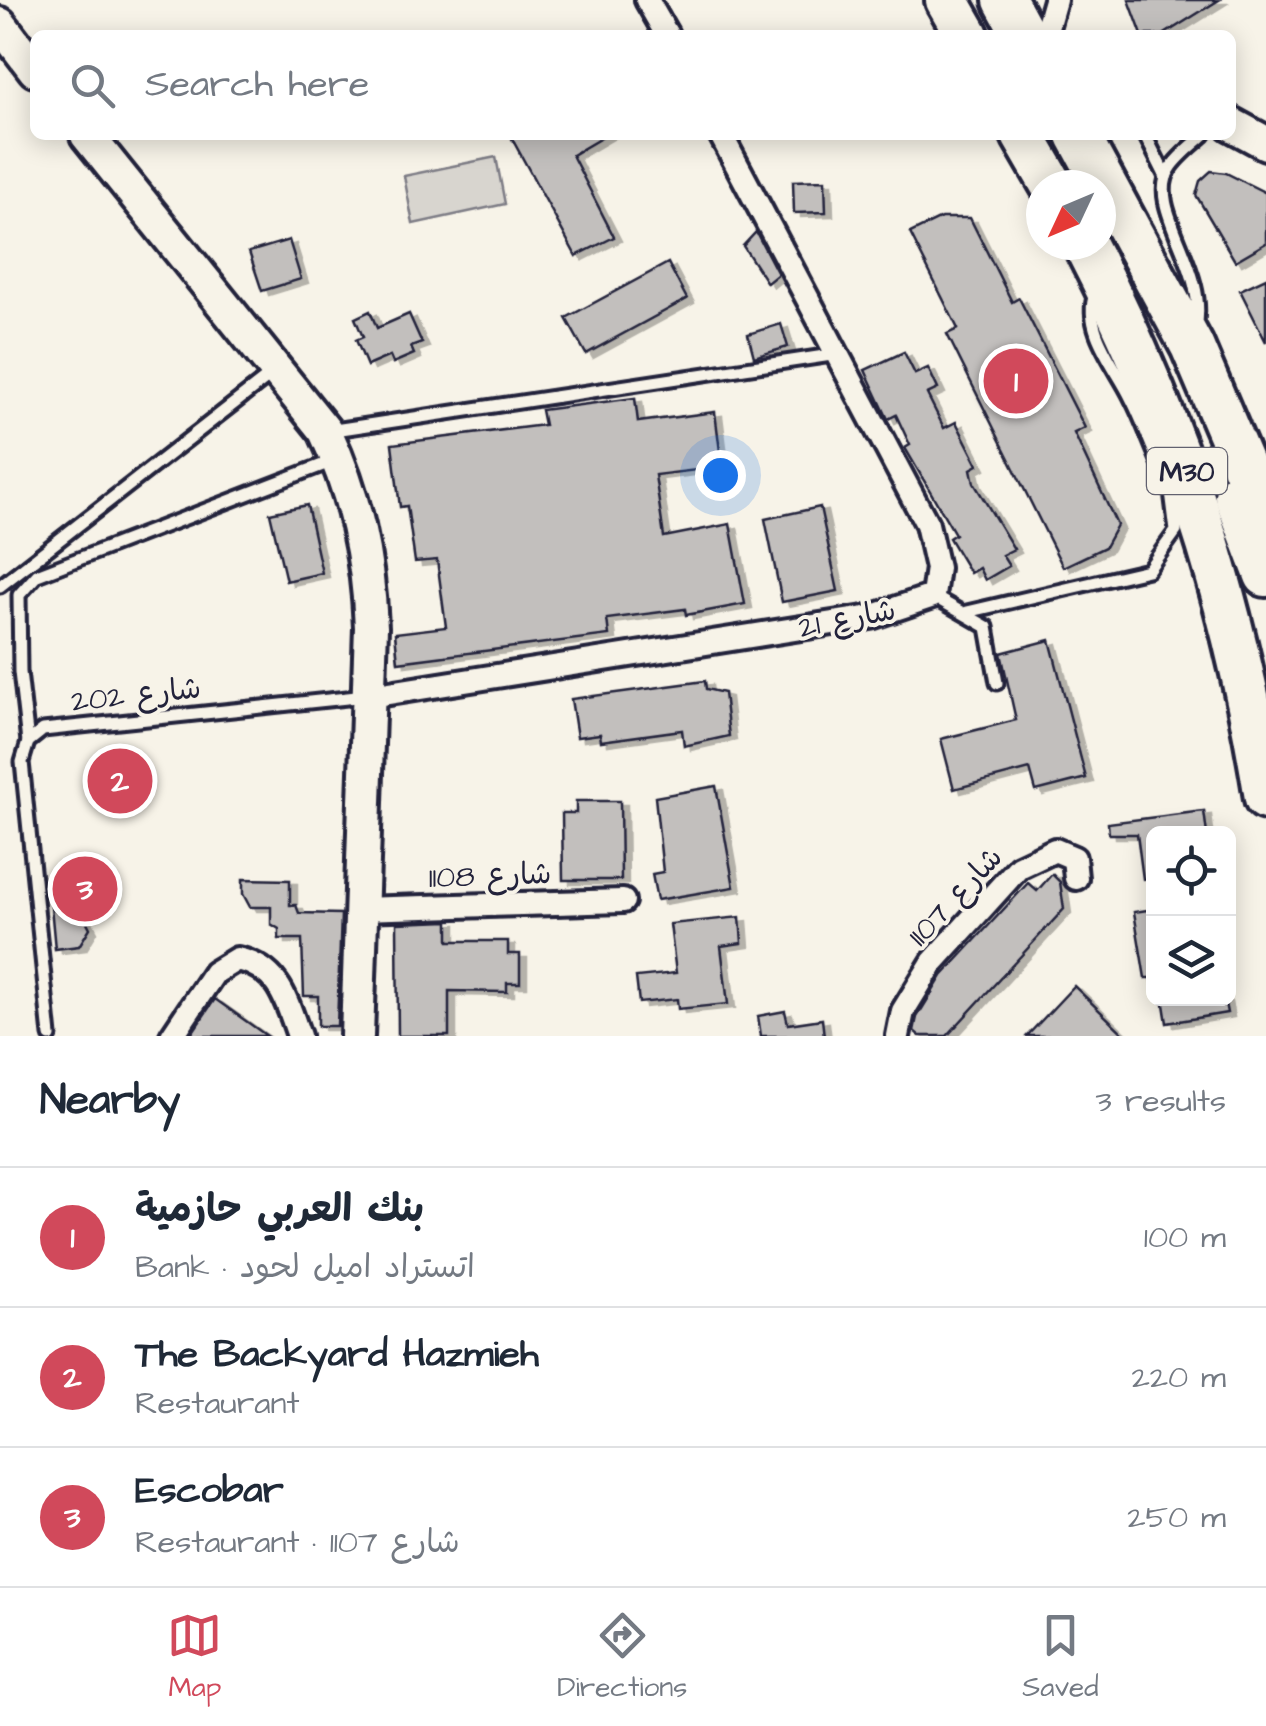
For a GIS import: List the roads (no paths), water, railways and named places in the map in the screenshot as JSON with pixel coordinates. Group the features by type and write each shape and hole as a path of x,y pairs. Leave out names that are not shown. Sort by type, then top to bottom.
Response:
{"highway":[{"path":"947,0 964,30"},
{"path":"1005,0 1021,30"},
{"path":"1026,140 1043,170"},
{"name":"M30","path":"1081,140 1192,346 1266,520"},
{"name":"M30","path":"1093,260 1167,417 1216,561 1248,694 1266,798"},
{"path":"1095,260 1140,324 1233,488 1266,576"},
{"path":"1199,432 1266,636"}],"main road":[{"path":"0,24 30,63"},
{"path":"1236,127 1266,143"},
{"path":"90,140 331,445 362,535 369,575 370,696 358,1036"}],"street":[{"path":"647,0 664,30"},
{"path":"1046,30 1055,0"},
{"name":"شارع 21","path":"370,696 871,617 933,596 937,568 927,524 724,140"},
{"name":"شارع 1107","path":"898,1036 916,983 1019,868 1055,850 1074,858 1076,878"},
{"name":"شارع 1108","path":"360,909 622,900"},
{"path":"172,1036 214,973 237,959 260,966 278,981 300,1036"}],"lane":[{"path":"1148,140 1166,177 1163,201 1197,282 1200,308 1192,346"},
{"path":"1166,177 1199,140"},
{"path":"967,612 1148,570 1176,531 1171,492 1130,395 1102,348 1091,304 1091,260"},
{"path":"50,1036 22,762 28,742 20,672 19,596 37,575 331,445 838,354"},
{"path":"0,586 276,371"},
{"path":"933,596 967,612 987,627 996,683"},
{"name":"شارع 202","path":"28,742 43,730 370,696"}],"place":[{"name":"بنك العربي حازمية","path":"1016,381"},
{"name":"The Backyard Hazmieh","path":"120,781"},
{"name":"Escobar","path":"85,889"}]}
